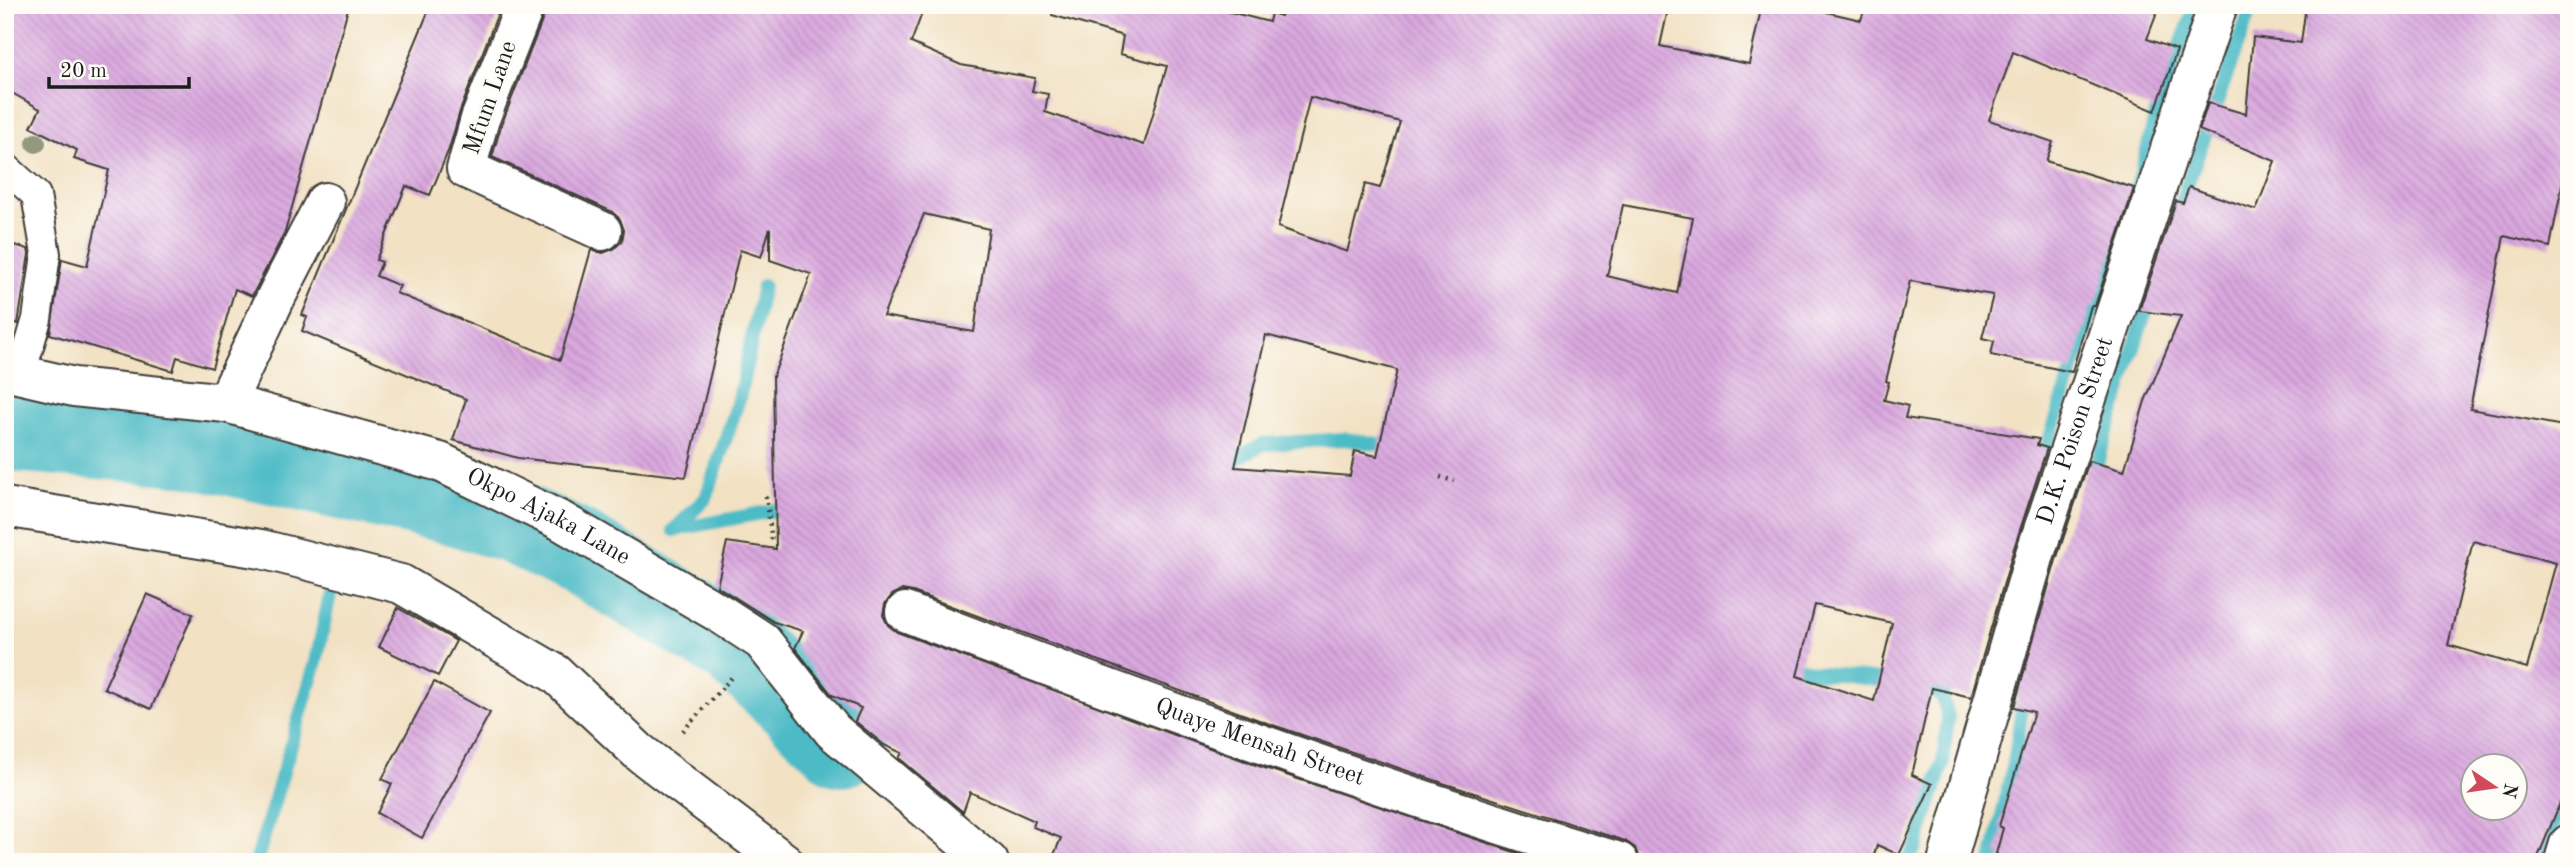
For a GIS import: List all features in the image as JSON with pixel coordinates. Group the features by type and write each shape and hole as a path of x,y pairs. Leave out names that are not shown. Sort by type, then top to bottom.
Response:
{"street":[{"name":"Mfum Lane","path":"525,5 480,119 467,169 602,231"},
{"name":"D.K. Poison Street","path":"1947,862 2035,554 2218,5"},
{"path":"226,403 275,297 325,202"},
{"name":"Okpo Ajaka Lane","path":"13,373 74,387 226,403 440,462 561,521 762,641 833,731 989,862"},
{"path":"5,507 261,549 401,584 556,674 639,752 784,862"},
{"name":"Quaye Mensah Street","path":"905,612 1062,672 1490,822 1619,862"}],"lane":[{"path":"5,167 36,195 46,254 37,319 13,373"}],"path":[{"path":"1440,477 1454,481"},
{"path":"766,496 772,541"},
{"path":"681,733 741,666"}],"building":[{"path":"5,5 349,5 285,232 252,296 235,289 212,368 177,357 173,371 50,334 62,259 87,266 109,170 74,159 77,150 31,127 40,109 5,89"},
{"path":"431,5 501,5 430,195 406,186 376,260 382,262 376,276 400,286 396,293 560,360 591,250 603,253 614,249 622,241 624,230 620,219 611,211 492,157 546,5 925,5 911,43 961,65 1035,78 1032,91 1048,94 1045,112 1144,145 1167,66 1120,54 1123,36 1052,15 1054,5 1203,5 1269,22 1271,13 1281,16 1284,5 1669,5 1660,46 1749,64 1762,5 1796,5 1861,20 1866,5 2160,5 2147,39 2177,50 2155,111 2013,52 1989,120 2053,142 2046,161 2134,188 2095,306 2091,306 2072,372 1991,355 1994,341 1982,338 1993,295 1910,281 1886,381 1889,382 1884,400 1908,406 1905,418 2039,439 2037,445 2047,448 2014,548 1971,697 1932,688 1912,775 1932,784 1899,855 1877,845 1872,862 1640,862 1635,848 1625,841 1267,723 913,592 902,590 892,595 885,604 883,615 888,625 897,632 1253,764 1544,862 1051,862 1061,838 1033,827 1035,821 970,792 963,812 899,758 902,753 884,745 855,721 861,708 832,695 795,648 803,631 774,622 717,586 727,542 776,549 773,377 811,274 770,260 770,228 761,257 740,250 686,477 518,458 453,440 466,399 302,331 307,317 302,315","holes":["1310,97 1400,122 1380,188 1365,184 1347,252 1278,227","1623,205 1693,218 1677,293 1607,276","924,214 989,229 974,332 883,316","1266,335 1397,370 1377,456 1355,451 1350,476 1235,467","1815,605 1892,623 1874,701 1797,676"]},
{"path":"2306,5 2569,5 2569,149 2550,247 2504,236 2470,409 2569,427 2569,781 2536,862 1998,862 2000,856 1996,854 2003,828 1999,826 2034,712 2014,707 2056,560 2089,461 2124,471 2145,401 2181,316 2139,311 2176,201 2183,203 2189,187 2256,210 2275,161 2199,130 2208,103 2246,114 2253,37 2301,43","holes":["2473,541 2556,563 2527,668 2448,645"]},
{"path":"5,242 28,249 29,254 18,324 5,320"},
{"path":"147,594 193,614 151,709 104,688"},
{"path":"398,608 456,641 438,676 379,647"},
{"path":"434,682 490,713 422,838 377,813 392,784 382,779"}],"waterway":[{"path":"2015,542 2140,178 2158,105 2196,5"},
{"path":"2175,218 2252,5"},
{"path":"675,529 706,498 739,399 763,286"},
{"path":"2092,479 2151,294"},
{"path":"5,425 24,431 191,445 455,503 513,522 577,551 733,643 842,745"},
{"path":"1219,460 1232,461 1263,444 1345,439 1396,447"},
{"path":"674,530 792,507"},
{"path":"256,862 316,662 330,594"},
{"path":"1782,663 1815,672 1894,682 1942,694"},
{"path":"1907,862 1917,845 1943,763 1948,717 1942,694 1945,686"},
{"path":"1992,862 2016,752 2024,691"},
{"path":"2542,862 2564,789"}]}
